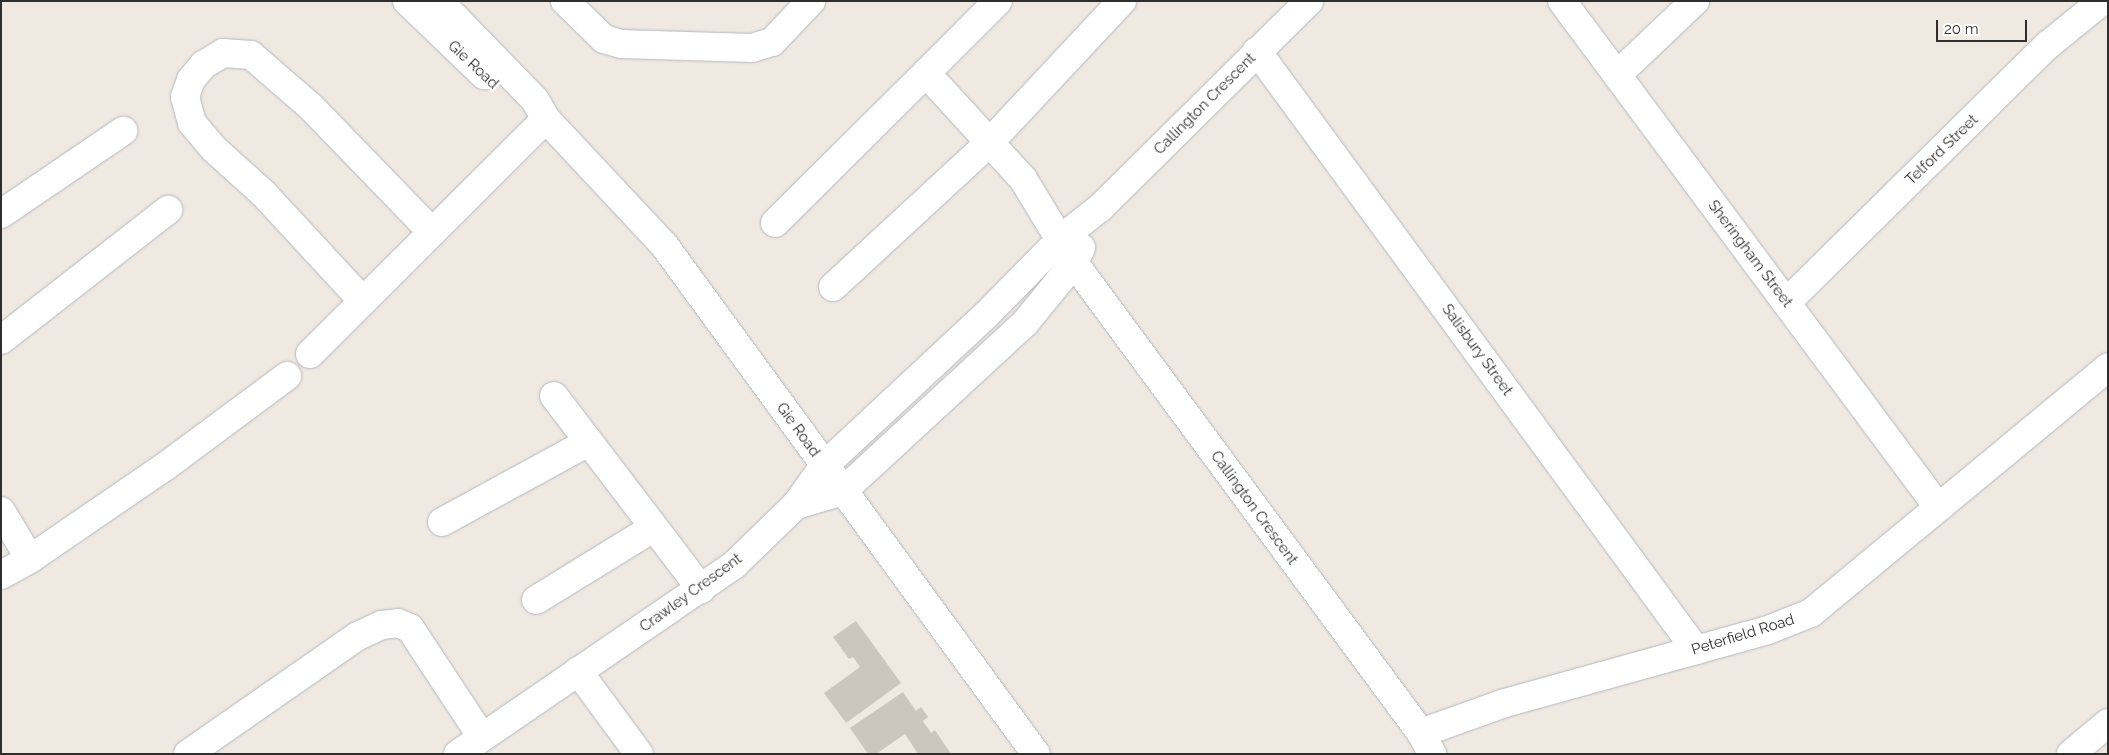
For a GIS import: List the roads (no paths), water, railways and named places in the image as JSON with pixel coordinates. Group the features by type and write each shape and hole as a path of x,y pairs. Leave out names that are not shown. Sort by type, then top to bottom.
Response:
{"street":[{"name":"Gie Road","path":"407,1 511,100 546,119"},
{"name":"Gie Road","path":"439,1 485,53 535,100 546,119 664,245 1036,754"},
{"path":"565,1 604,39 621,44 752,48 772,42 811,1"},
{"path":"775,223 998,1"},
{"path":"833,287 990,143 1122,1"},
{"name":"Callington Crescent","path":"824,466 985,316 1062,238 1101,206 1309,1"},
{"name":"Sheringham Street","path":"1562,1 1938,508"},
{"path":"1617,75 1695,1"},
{"path":"2104,1 2108,14"},
{"name":"Telford Street","path":"1786,303 2048,45 2104,1"},
{"name":"Salisbury Street","path":"1257,51 1696,650"},
{"path":"362,300 264,194 214,150 192,123 184,97 191,80 203,65 223,53 251,55 311,107 432,232"},
{"path":"926,73 1023,179 1062,238"},
{"path":"310,354 362,300 546,119"},
{"path":"1,214 122,131"},
{"name":"Callington Crescent","path":"844,491 1025,323 1074,263 1101,206"},
{"path":"1,340 168,210"},
{"name":"Callington Crescent","path":"1062,238 1074,263 1427,744"},
{"name":"Peterfield Road","path":"1427,744 1505,703 1768,630 1811,613 2108,367"},
{"path":"1,575 30,559 166,466 287,376"},
{"path":"554,396 701,589"},
{"path":"442,522 589,442"},
{"name":"Crawley Crescent","path":"458,754 734,565 796,505 824,466"},
{"name":"Crawley Crescent","path":"796,505 844,491"},
{"path":"1,511 30,559"},
{"path":"536,600 653,528"},
{"path":"188,754 358,636 382,625 398,623 410,628 482,737"},
{"path":"578,671 639,754"},
{"path":"2071,754 2108,723"}]}
